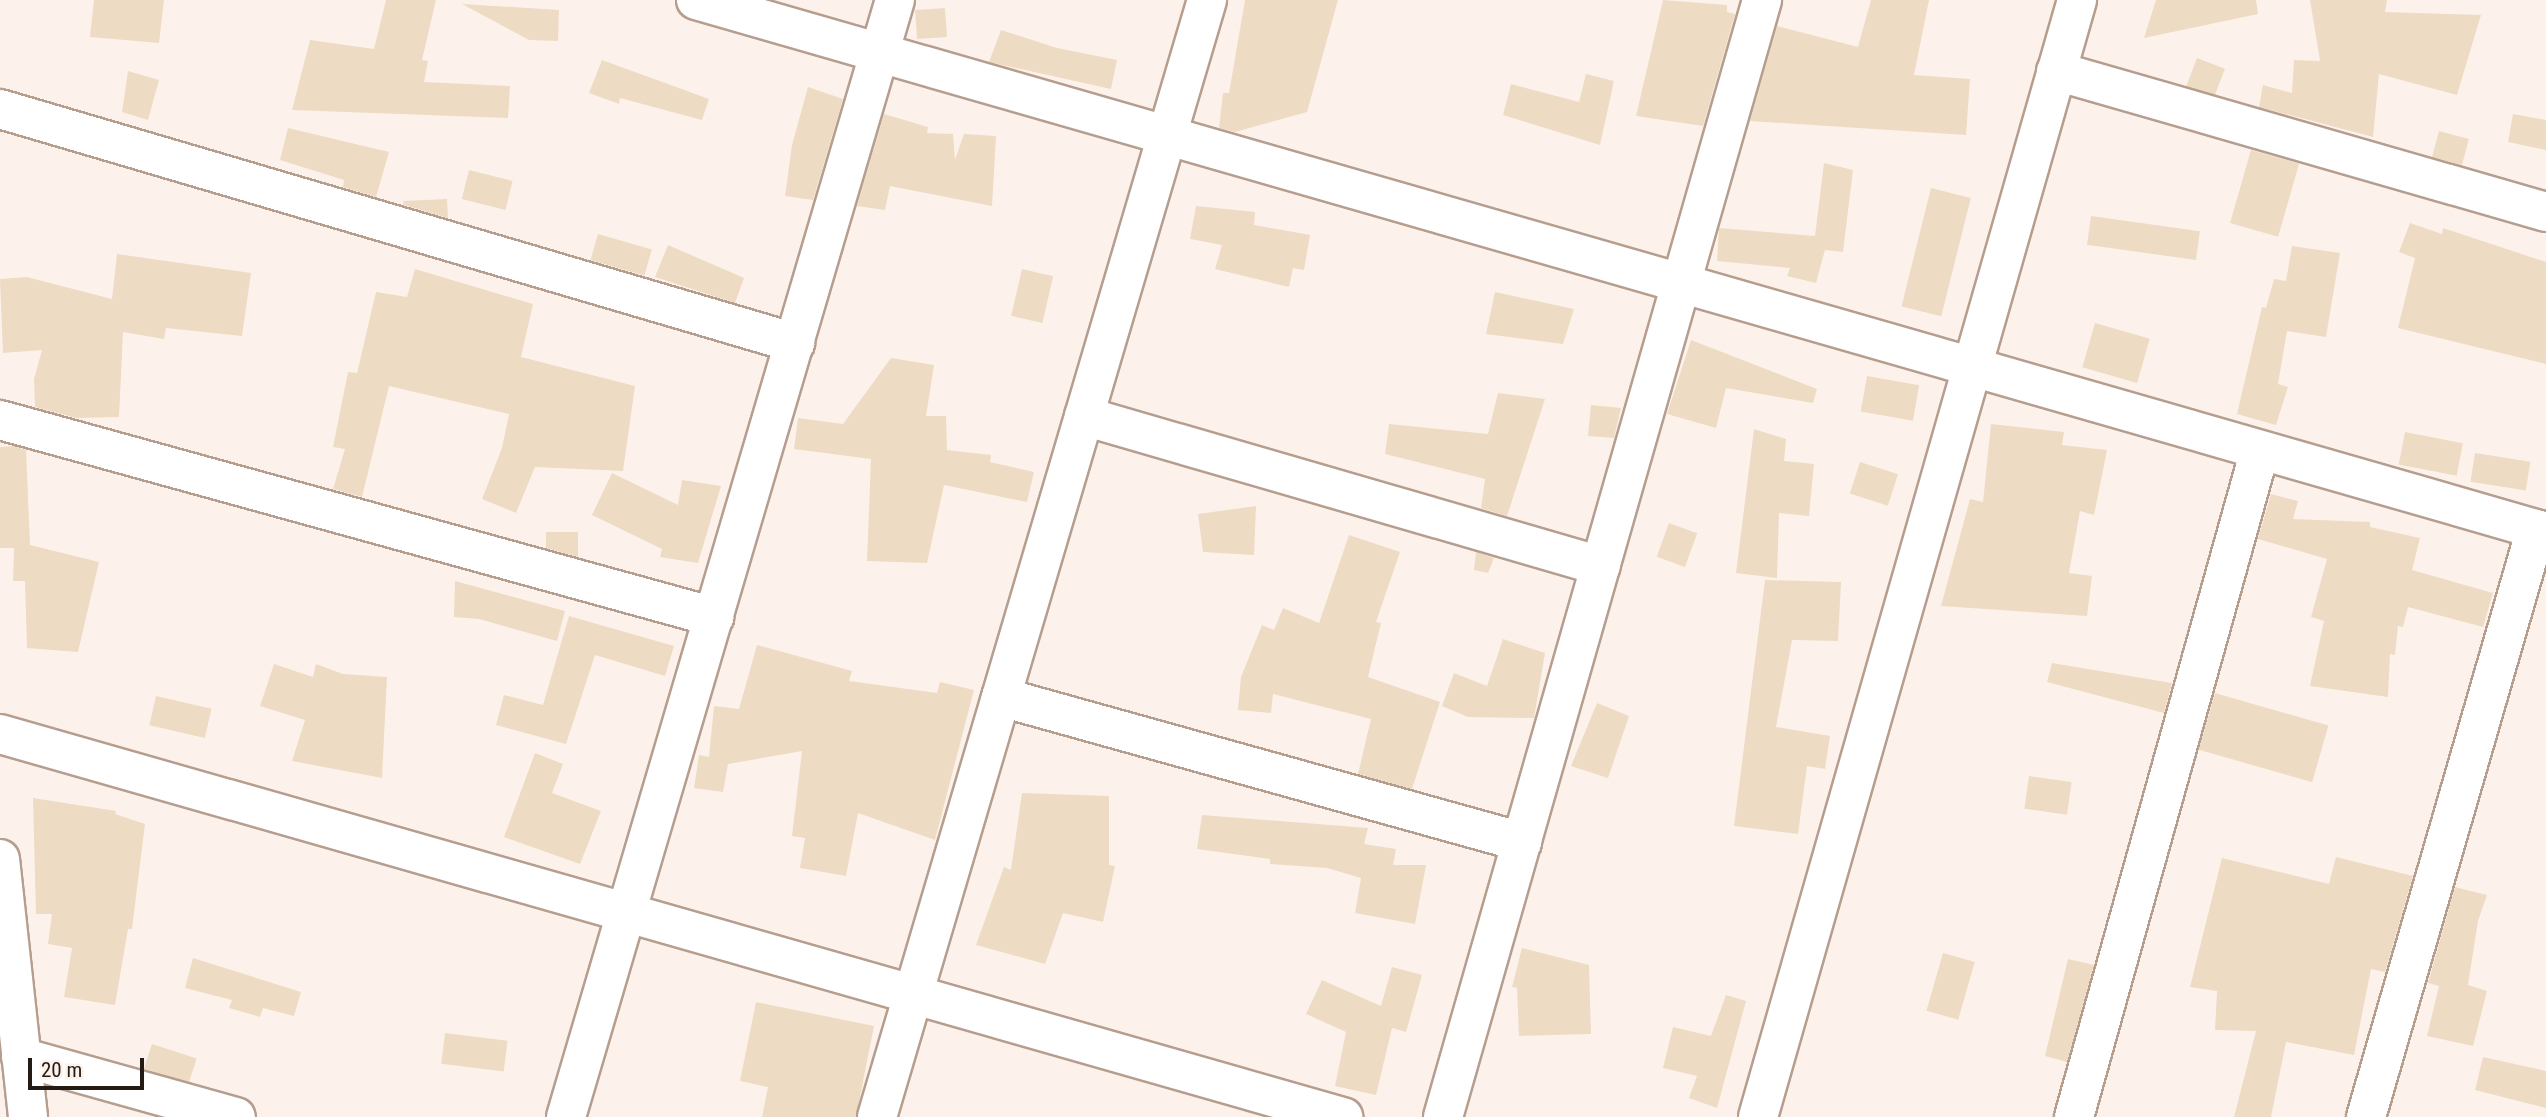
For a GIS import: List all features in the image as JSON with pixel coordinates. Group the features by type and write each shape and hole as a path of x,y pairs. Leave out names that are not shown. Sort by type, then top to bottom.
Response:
{"street":[{"path":"696,0 2541,531 2367,1117"},
{"path":"566,1117 895,0"},
{"path":"877,1117 1207,0"},
{"path":"1443,1117 1762,0"},
{"path":"1758,1117 2077,0"},
{"path":"2056,71 2546,212"},
{"path":"0,108 795,342"},
{"path":"1084,416 1601,566"},
{"path":"0,420 714,617"},
{"path":"2074,1117 2260,450"},
{"path":"1000,697 1522,842"},
{"path":"0,733 1343,1117"},
{"path":"0,859 28,1117"},
{"path":"21,1058 236,1117"}],"building":[{"path":"94,0 164,0 159,43 90,37"},
{"path":"386,0 436,0 422,60 428,61 424,82 510,86 508,118 292,110 310,40 374,49"},
{"path":"1245,0 1338,0 1307,112 1235,132 1219,128 1223,93 1229,93"},
{"path":"1663,0 1727,5 1727,12 1735,14 1703,126 1636,116"},
{"path":"1871,0 1929,0 1914,75 1970,79 1966,135 1750,121 1777,26 1858,47"},
{"path":"2156,0 2256,0 2258,14 2144,38"},
{"path":"2310,0 2387,0 2385,12 2481,15 2457,95 2379,74 2373,137 2259,107 2263,85 2292,93 2294,60 2320,61"},
{"path":"462,4 559,10 558,41 529,40"},
{"path":"945,8 947,37 917,39 915,10"},
{"path":"1001,30 1057,48 1117,60 1111,89 989,62"},
{"path":"2197,58 2225,69 2214,97 2186,86"},
{"path":"602,60 709,99 702,120 620,98 619,104 589,93"},
{"path":"128,71 159,80 148,120 122,112"},
{"path":"1586,74 1614,81 1600,145 1503,115 1511,84 1579,102"},
{"path":"808,87 843,99 813,200 785,196 792,145"},
{"path":"884,114 928,127 927,133 953,134 955,160 964,134 996,136 992,206 890,186 885,210 857,206"},
{"path":"2513,114 2546,120 2546,150 2508,142"},
{"path":"288,128 389,152 376,197 343,187 344,180 280,160"},
{"path":"2439,131 2469,139 2462,165 2432,157"},
{"path":"2251,150 2299,164 2278,237 2230,223"},
{"path":"1824,163 1853,170 1843,252 1825,250 1816,283 1787,276 1790,268 1717,261 1719,228 1815,236"},
{"path":"469,170 513,181 505,210 462,199"},
{"path":"1931,188 1971,198 1941,316 1901,306"},
{"path":"447,199 448,218 404,205 403,201"},
{"path":"1196,206 1255,212 1254,225 1310,235 1304,270 1293,268 1289,287 1215,269 1222,245 1190,239"},
{"path":"2091,216 2200,231 2196,260 2087,245"},
{"path":"2410,223 2442,234 2443,228 2546,262 2546,364 2398,328 2415,258 2399,252"},
{"path":"598,234 652,249 644,275 591,260"},
{"path":"668,245 744,278 735,303 655,277"},
{"path":"2292,246 2340,253 2326,337 2287,331 2278,384 2288,387 2276,425 2237,414 2262,307 2266,308 2274,279 2286,281"},
{"path":"117,254 251,273 242,336 166,328 164,339 123,332 119,417 76,418 35,407 34,379 42,350 3,353 0,279 27,277 112,299"},
{"path":"415,269 533,304 521,357 635,386 623,471 535,467 516,513 482,499 502,448 509,414 389,386 362,497 333,489 345,449 333,447 348,372 357,373 376,292 407,297"},
{"path":"1022,269 1053,276 1042,323 1011,316"},
{"path":"1495,292 1574,309 1563,344 1486,334"},
{"path":"2095,323 2150,339 2137,383 2082,367"},
{"path":"1691,340 1817,389 1813,403 1726,388 1716,428 1667,414"},
{"path":"891,358 934,365 926,416 946,416 947,450 991,455 990,462 1034,472 1027,502 944,485 927,563 867,561 871,459 794,449 798,418 843,424"},
{"path":"1867,376 1919,385 1913,421 1861,411"},
{"path":"1498,393 1545,399 1507,516 1481,508 1485,479 1385,454 1389,424 1488,434"},
{"path":"1591,405 1621,408 1614,438 1588,436"},
{"path":"1991,424 2064,432 2062,445 2107,450 2094,515 2080,511 2069,573 2092,576 2087,616 1941,606 1970,499 1983,502"},
{"path":"1754,429 1786,439 1784,461 1814,464 1809,516 1779,513 1777,578 1736,573"},
{"path":"2405,432 2463,443 2457,476 2399,464"},
{"path":"14,446 26,450 30,545 99,562 78,652 27,648 25,581 13,581 14,548 0,548 0,447"},
{"path":"2475,453 2530,462 2526,490 2470,482"},
{"path":"1860,462 1898,474 1888,506 1850,493"},
{"path":"612,473 678,505 682,480 721,486 698,563 660,557 662,549 592,515"},
{"path":"2271,494 2298,501 2293,519 2370,522 2370,527 2420,538 2412,570 2493,593 2483,627 2408,607 2403,627 2398,626 2395,655 2390,654 2388,697 2310,686 2324,621 2311,617 2327,559 2258,539"},
{"path":"1256,506 1254,555 1203,552 1198,514"},
{"path":"1669,523 1697,533 1685,567 1657,557"},
{"path":"546,532 578,532 578,557 546,548"},
{"path":"1349,535 1400,552 1376,622 1381,623 1368,677 1440,702 1412,789 1358,774 1371,719 1273,694 1271,713 1238,710 1241,677 1262,625 1274,630 1283,608 1319,623"},
{"path":"1476,552 1494,558 1488,573 1474,570"},
{"path":"1765,580 1841,582 1838,641 1792,640 1776,727 1830,736 1825,769 1807,766 1798,834 1734,826"},
{"path":"455,581 565,611 557,641 479,619 454,617"},
{"path":"569,616 674,646 665,676 595,655 566,744 496,725 504,695 543,705"},
{"path":"1503,639 1545,653 1534,718 1468,717 1442,706 1454,673 1487,686"},
{"path":"757,645 852,671 849,681 937,693 940,682 974,690 935,840 858,813 846,876 800,868 805,838 792,836 802,751 728,764 723,792 694,788 699,755 709,757 714,706 739,709"},
{"path":"2052,663 2172,683 2164,713 2047,682"},
{"path":"274,664 313,677 316,664 343,674 387,677 382,778 292,761 305,720 260,706"},
{"path":"2215,693 2328,726 2312,782 2199,750"},
{"path":"156,696 212,709 205,738 149,725"},
{"path":"1597,703 1629,716 1608,778 1571,766"},
{"path":"535,753 563,764 552,793 601,811 580,864 504,837"},
{"path":"2029,776 2072,782 2067,815 2024,809"},
{"path":"1022,793 1109,796 1109,865 1115,866 1103,922 1063,913 1045,964 976,945 1004,867 1011,870"},
{"path":"33,798 116,811 115,814 145,824 132,929 128,929 115,1005 64,997 72,948 48,944 52,914 36,914"},
{"path":"1202,815 1368,828 1364,844 1396,849 1393,865 1426,865 1415,924 1355,913 1361,878 1327,868 1270,864 1270,859 1197,849"},
{"path":"2336,857 2413,876 2385,972 2371,969 2354,1055 2286,1042 2271,1117 2234,1117 2256,1031 2215,1030 2217,991 2190,987 2222,858 2329,884"},
{"path":"2455,887 2487,895 2478,921 2468,985 2487,991 2473,1046 2427,1036 2439,986 2428,983"},
{"path":"1522,948 1589,965 1591,1034 1519,1036 1517,988 1512,987"},
{"path":"1943,953 1975,962 1958,1020 1926,1011"},
{"path":"193,958 301,992 294,1016 263,1008 260,1017 229,1008 232,1000 185,988"},
{"path":"2068,959 2094,965 2067,1062 2045,1056"},
{"path":"1392,967 1422,975 1406,1032 1392,1028 1376,1095 1335,1086 1346,1032 1306,1014 1322,980 1381,1006"},
{"path":"1726,995 1746,1001 1717,1108 1689,1098 1697,1076 1663,1068 1673,1027 1711,1036"},
{"path":"756,1002 874,1026 856,1117 762,1117 768,1087 740,1081"},
{"path":"445,1033 508,1041 504,1071 441,1064"},
{"path":"152,1044 197,1059 189,1083 144,1069"},
{"path":"2483,1057 2546,1071 2546,1108 2475,1090"}]}
